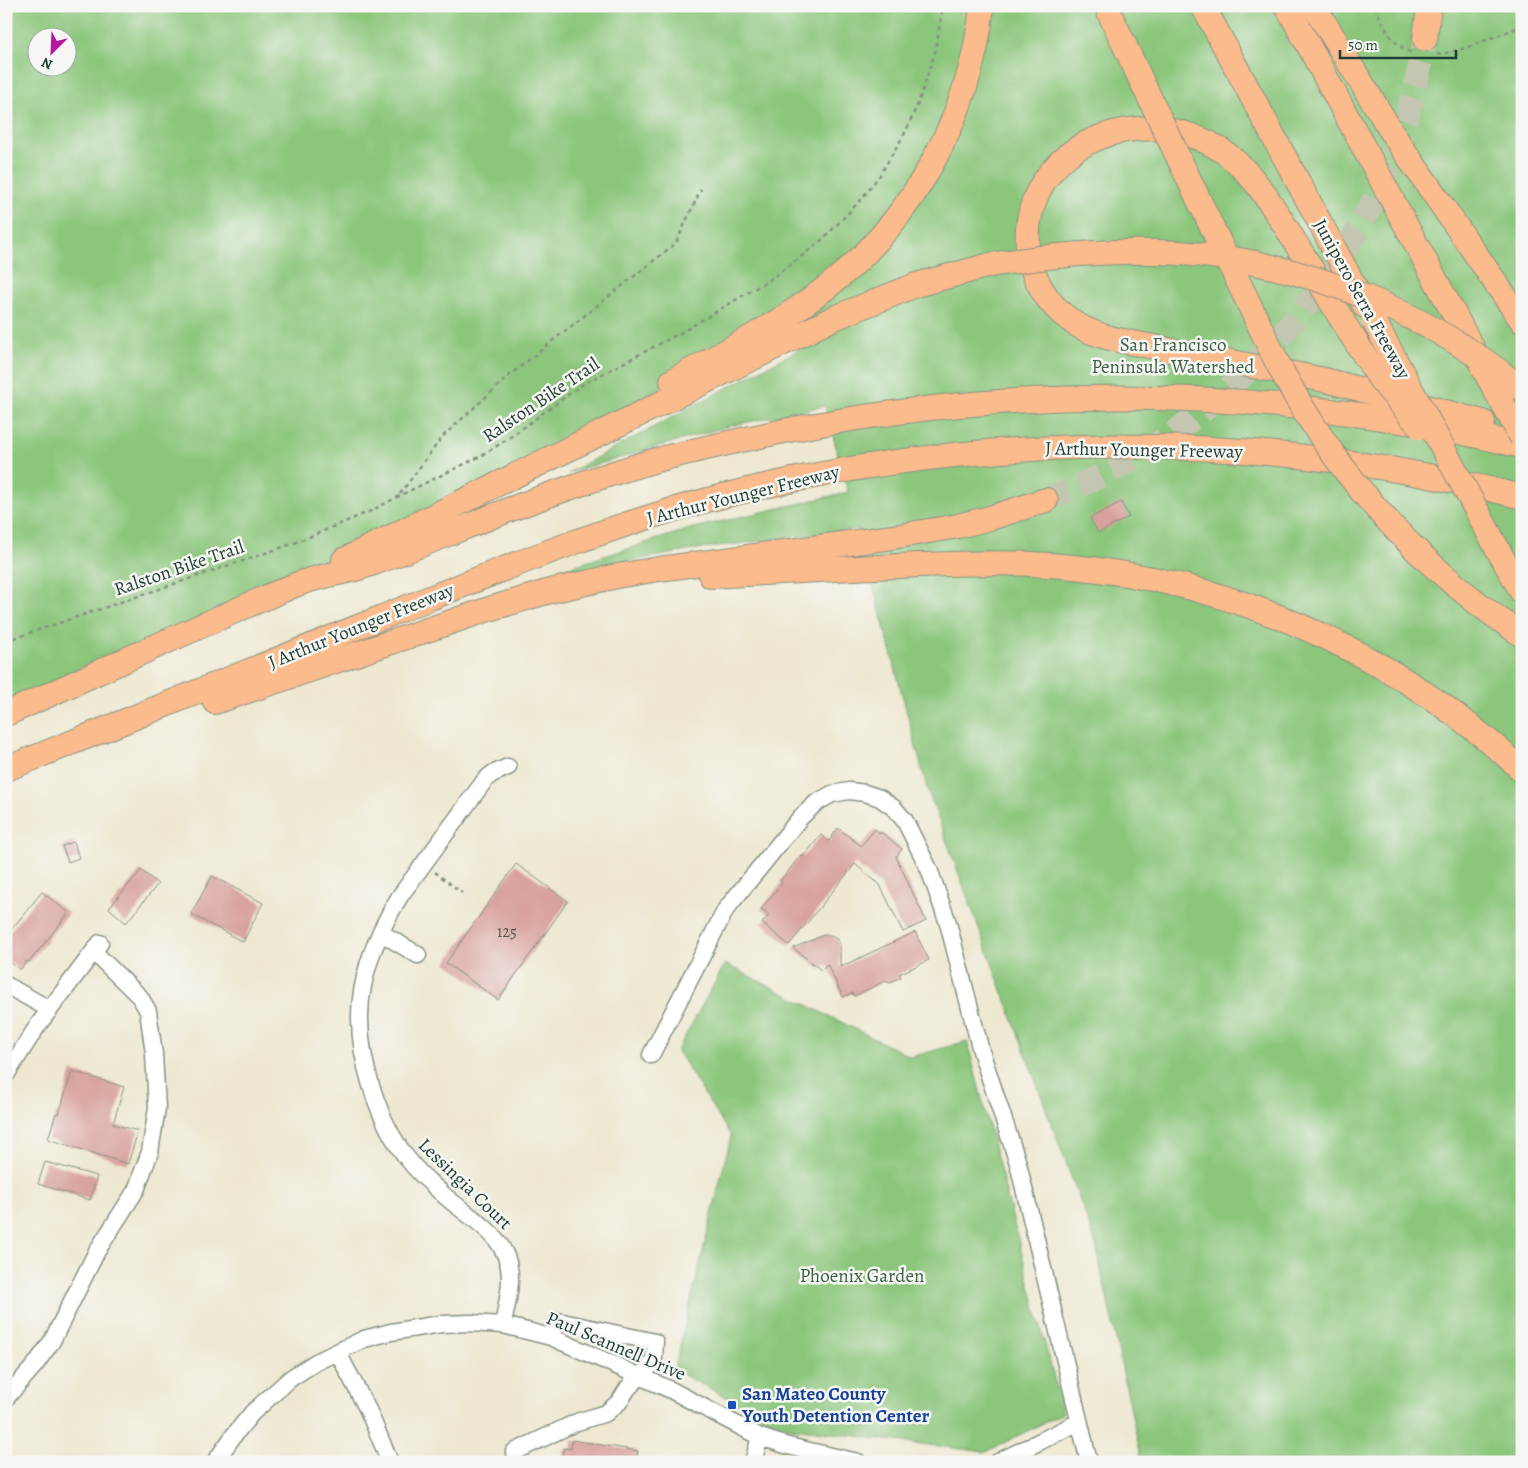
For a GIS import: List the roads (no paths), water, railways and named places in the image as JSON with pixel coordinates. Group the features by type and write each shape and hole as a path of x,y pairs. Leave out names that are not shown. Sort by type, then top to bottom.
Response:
{"highway":[{"path":"519,472 799,307 828,286 868,250 911,197 931,165 947,133 970,69 979,31 982,6"},
{"path":"1106,6 1276,360 1297,400 1322,440 1364,495 1412,547 1464,593 1522,635"},
{"name":"Junipero Serra Freeway","path":"1203,6 1522,592"},
{"path":"1287,6 1522,437"},
{"path":"1314,6 1398,142 1522,321"},
{"path":"1425,39 1429,6"},
{"path":"1449,460 1380,379 1364,357 1297,245 1256,184 1244,169 1227,154 1202,140 1175,131 1151,128 1128,130 1102,137 1079,148 1056,166 1044,181 1035,198 1028,218 1027,241 1033,272 1042,291 1055,307 1069,320 1087,330 1118,340 1325,380 1370,391 1486,423 1522,437"},
{"path":"6,714 300,582 519,472 862,305 932,280 990,265 1050,256 1126,251 1212,256 1273,267 1338,287 1402,314 1462,346 1522,388"},
{"path":"300,582 367,566 535,500 657,460 824,423 941,406 1008,400 1084,397 1152,397 1219,400 1287,405 1388,418 1522,446"},
{"name":"J Arthur Younger Freeway","path":"6,769 587,537 715,498 846,470 1003,450 1095,446 1179,447 1352,462 1447,479 1522,497"},
{"path":"57,749 92,746 246,690 518,599 584,583 658,569 942,529 990,518 1046,500"},
{"path":"584,583 892,566 986,563 1074,567 1152,578 1212,593 1264,610 1351,649 1391,672 1452,712 1522,770"}],"street":[{"name":"Lessingia Court","path":"503,1326 510,1282 510,1266 504,1251 497,1240 485,1228 438,1190 405,1156 392,1137 373,1092 363,1049 360,1007 366,970 390,912 485,780 492,774 508,767"},
{"path":"651,1055 726,909 800,818 816,803 832,794 848,791 865,793 880,798 894,808 905,821 928,869 948,923 981,1051 1018,1163 1090,1462"},
{"path":"381,933 418,955"},
{"path":"6,1075 49,1009 97,947 140,997 148,1011 154,1054 156,1108 150,1152 136,1190 97,1251 52,1340 35,1365 6,1398"},
{"path":"6,985 49,1009"},
{"path":"514,1452 577,1422 606,1413 619,1402 628,1388 650,1366 654,1358 655,1342 558,1321 551,1337"},
{"name":"Paul Scannell Drive","path":"215,1462 252,1413 270,1395 291,1378 316,1362 364,1339 399,1330 441,1324 503,1326 551,1337 677,1393 760,1437 788,1446 858,1462"},
{"path":"338,1353 368,1410 388,1457 388,1462"},
{"path":"998,1462 1079,1422"},
{"path":"753,1462 760,1437"}],"tunnel":[{"path":"1046,500 1123,464 1148,450 1186,424 1223,394 1291,324 1321,285 1348,245 1372,204 1391,162 1407,117 1425,39"}],"place":[{"name":"San Mateo County Youth Detention Center","path":"732,1405"}],"park label":[{"name":"San Francisco Peninsula Watershed","path":"1173,356"},
{"name":"Phoenix Garden","path":"862,1276"}]}
